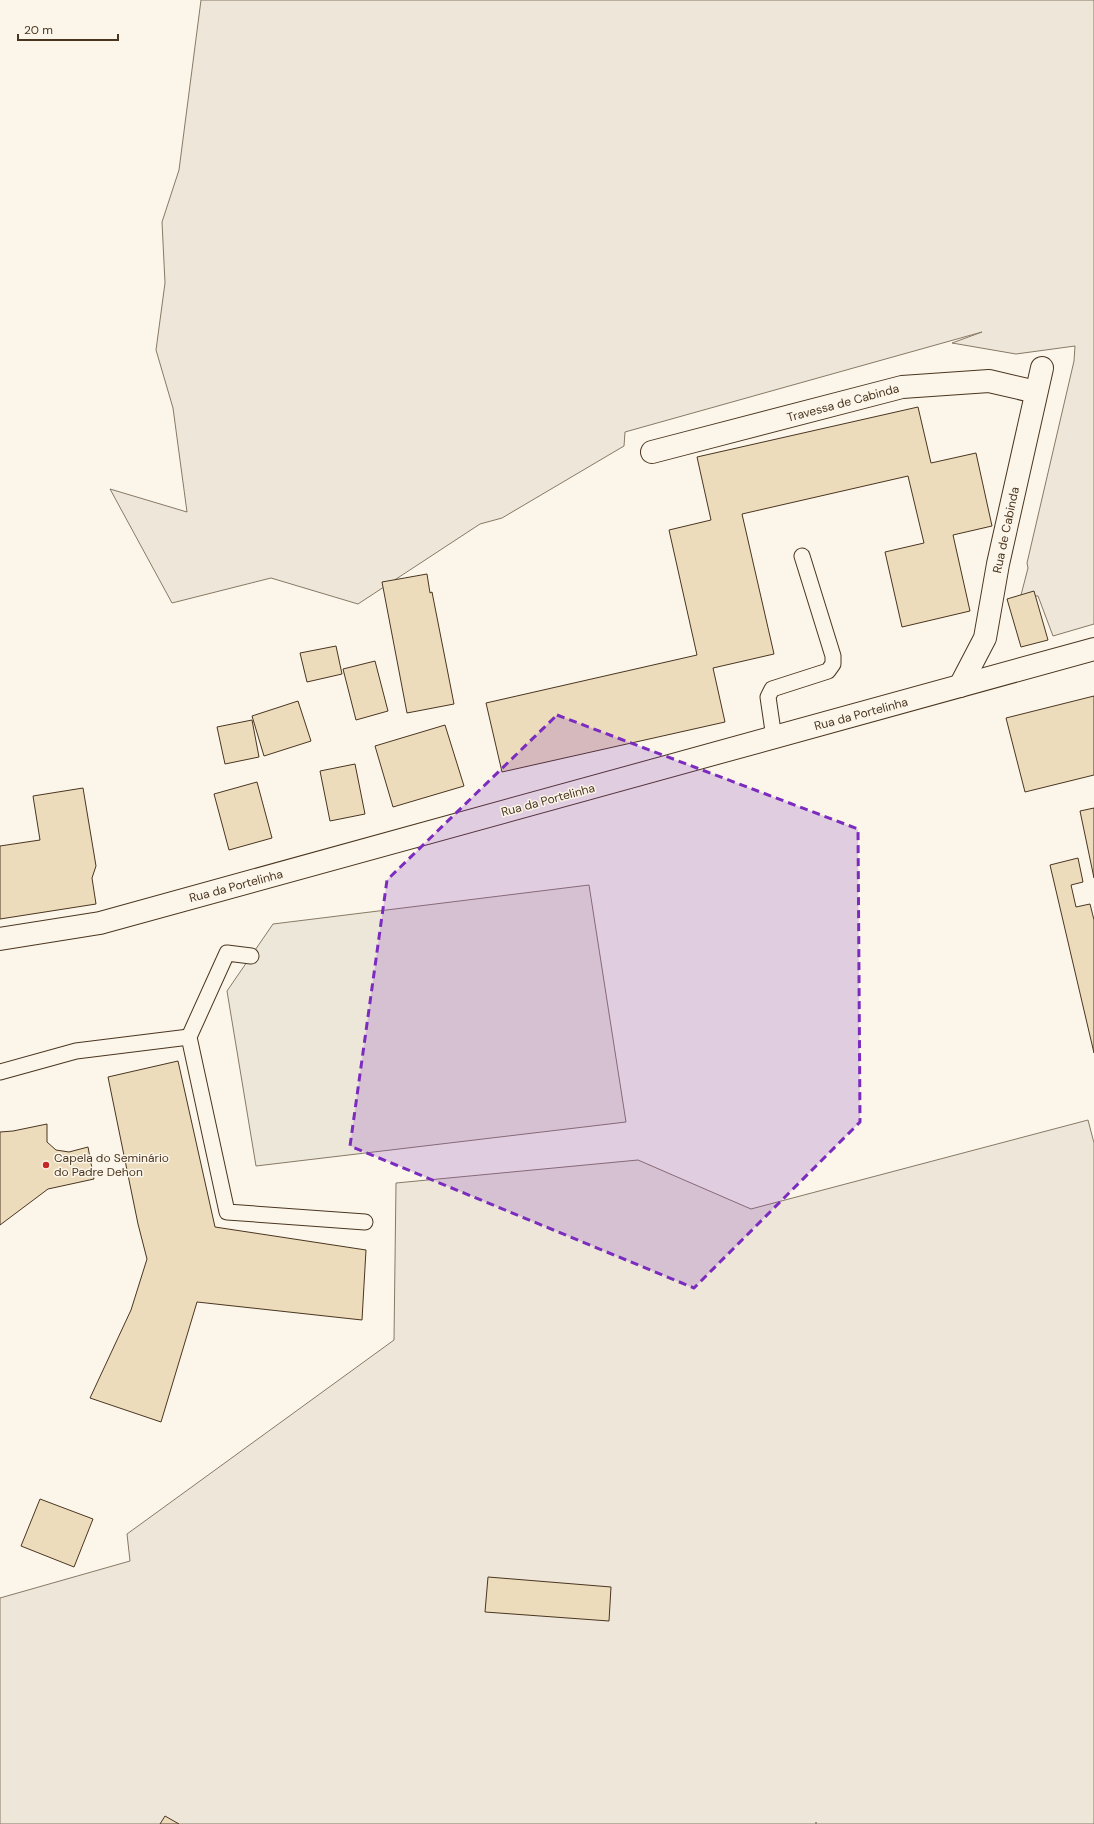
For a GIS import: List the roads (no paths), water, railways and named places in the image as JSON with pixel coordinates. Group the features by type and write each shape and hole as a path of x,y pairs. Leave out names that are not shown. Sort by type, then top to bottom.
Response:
{"street":[{"name":"Rua de Cabinda","path":"960,686 985,638 998,564 1042,368"},
{"name":"Travessa de Cabinda","path":"652,452 902,387 989,381 1036,392"},
{"name":"Rua da Portelinha","path":"0,939 100,923 1094,649"}],"lane":[{"path":"774,738 768,697 772,689 828,671 833,664 833,656 802,556"},
{"path":"251,956 226,953 189,1037 227,1212 365,1222"},
{"path":"0,1072 76,1051 189,1037"}],"place":[{"name":"Capela do Seminário do Padre Dehon","path":"46,1165"}]}
